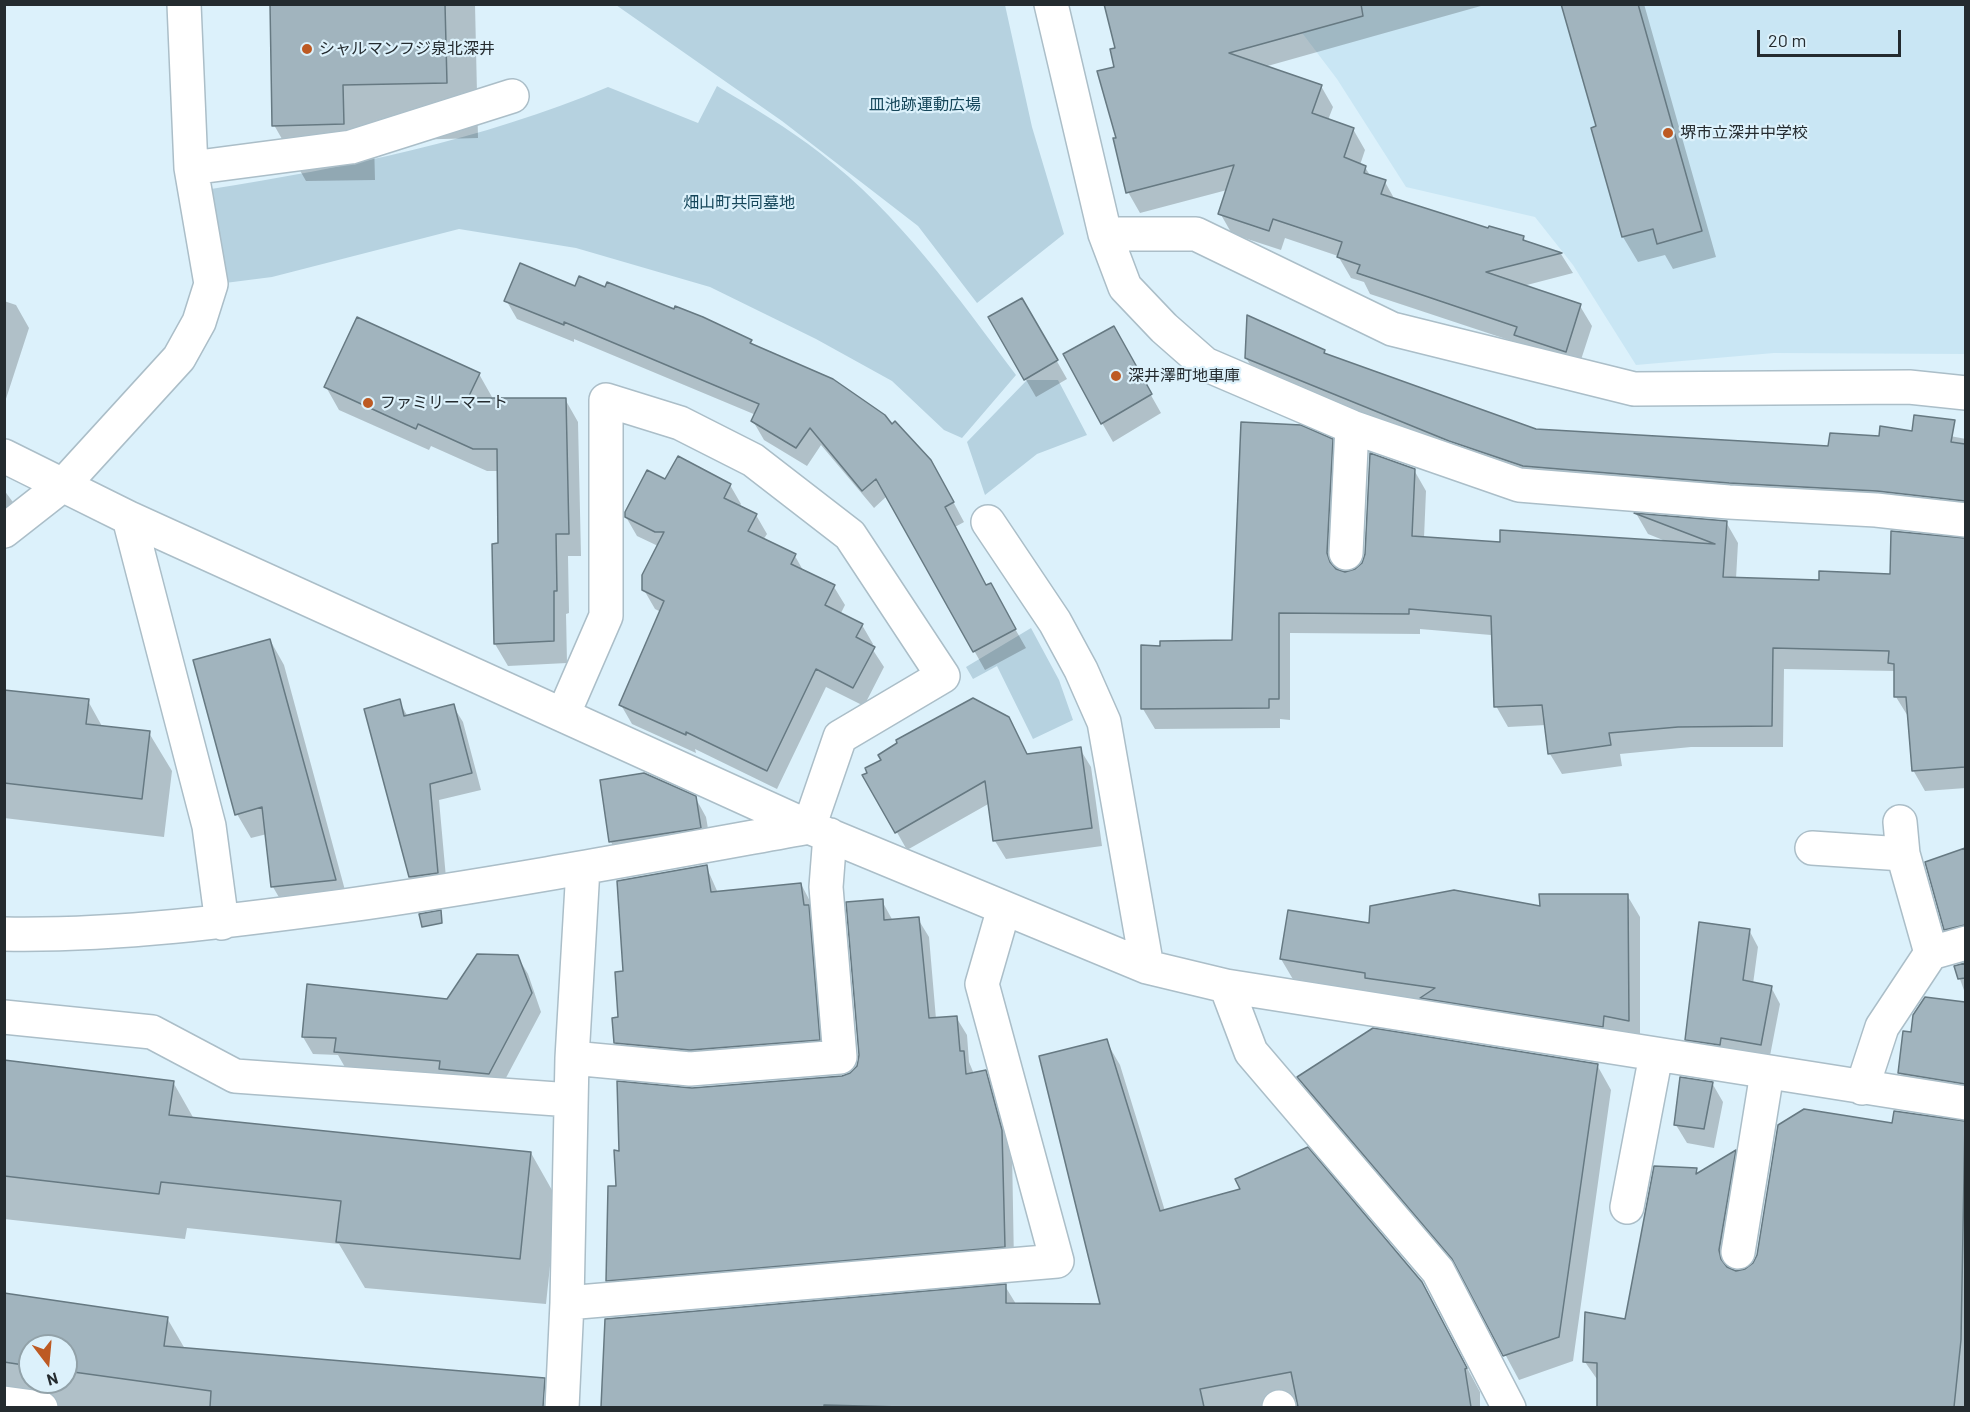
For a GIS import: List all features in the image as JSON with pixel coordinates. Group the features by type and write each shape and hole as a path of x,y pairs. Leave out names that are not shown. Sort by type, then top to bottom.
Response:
{"street":[{"path":"4,531 64,484 179,358 199,322 211,284 191,168 184,4"},
{"path":"1051,4 1105,234 1125,287 1164,328 1205,364 1352,427 1519,485 1729,502 1876,510 1965,520"},
{"path":"191,168 351,147 512,96"},
{"path":"1105,234 1196,234 1392,329 1634,389 1909,387 1965,393"},
{"path":"563,715 606,616 606,400 681,423 753,460 850,535 943,676 840,737 819,831 826,886 840,1058 690,1069 572,1058"},
{"path":"1346,553 1352,427"},
{"path":"4,456 129,518 819,831 1147,967 1226,986 1965,1103"},
{"path":"129,518 209,826 222,923"},
{"path":"988,522 1055,622 1082,670 1104,722 1147,967"},
{"path":"1900,822 1903,854 1931,953"},
{"path":"4,934 48,935 222,923 501,884 583,868 819,831"},
{"path":"1812,848 1903,854"},
{"path":"562,1407 567,1303 572,1058 583,868"},
{"path":"567,1303 1057,1261 982,984 1004,908"},
{"path":"1862,1088 1882,1027 1931,953 1965,943"},
{"path":"1226,986 1251,1052 1438,1270 1509,1407"},
{"path":"4,1017 152,1032 235,1076 571,1100"},
{"path":"1627,1207 1656,1055"},
{"path":"1738,1252 1767,1073"},
{"path":"4,1403 40,1407"}],"shaded area":[{"name":"堺市立深井中学校","path":"1285,5 1965,5 1965,354 1774,353 1636,365 1573,265 1535,217 1406,187 1337,79 1287,13"}],"green space":[{"name":"皿池跡運動広場","path":"616,5 1005,5 1032,127 1064,234 977,303 918,226 782,121"},
{"name":"畑山町共同墓地","path":"717,86 808,144 876,202 925,257 1016,375 962,438 944,430 892,381 816,339 710,287 576,248 459,229 272,277 225,283 211,189 312,172 463,137 561,106 608,87 698,123"},
{"path":"1027,380 1058,380 1087,435 1037,454 985,495 967,442"},
{"path":"1031,628 1059,680 1073,720 1033,739 997,666 973,679 966,667"}],"building":[{"name":"シャルマンフジ泉北深井","path":"270,4 445,4 447,83 343,85 344,124 272,126"},
{"path":"1104,4 1361,4 1363,16 1229,53 1322,85 1312,113 1354,128 1344,157 1366,166 1364,173 1386,180 1381,194 1488,228 1489,226 1524,236 1523,240 1562,253 1486,272 1581,304 1566,352 1514,335 1517,327 1357,273 1360,265 1337,257 1342,242 1273,219 1269,231 1218,214 1234,165 1126,193 1113,138 1116,138 1097,71 1114,67 1110,49 1115,48"},
{"path":"1561,4 1638,4 1702,231 1657,244 1653,229 1622,237 1591,128 1596,126"},
{"path":"520,263 575,286 579,276 605,287 607,282 674,309 675,306 703,317 752,340 750,343 833,379 885,415 892,424 895,421 931,460 954,502 945,507 986,585 991,583 1016,629 973,652 876,479 862,491 810,428 796,448 751,421 759,404 564,322 564,325 504,301"},
{"path":"1022,298 1058,360 1024,380 988,317"},
{"path":"1247,315 1325,350 1324,353 1536,429 1828,446 1830,433 1879,436 1880,426 1912,431 1914,415 1955,420 1951,442 1965,444 1965,501 1877,491 1729,483 1523,466 1449,441 1245,358"},
{"path":"357,317 480,373 468,398 566,398 569,534 556,534 557,591 554,591 554,641 494,644 492,544 498,543 497,449 473,449 418,424 416,429 324,387"},
{"name":"深井澤町地車庫","path":"1114,326 1152,394 1101,424 1063,354"},
{"path":"1241,422 1301,425 1333,439 1327,553 1336,569 1345,572 1355,569 1362,563 1365,554 1370,453 1415,469 1412,536 1500,542 1500,530 1715,544 1634,513 1727,521 1723,577 1819,580 1819,571 1890,574 1891,531 1965,538 1965,767 1912,771 1906,697 1894,697 1894,664 1888,663 1889,651 1773,648 1772,726 1678,727 1609,733 1611,745 1548,754 1542,705 1494,707 1491,616 1409,609 1409,614 1279,613 1279,699 1269,699 1269,708 1141,709 1141,645 1160,646 1160,641 1232,640"},
{"path":"678,456 731,484 724,498 757,514 748,531 796,554 791,564 835,585 825,605 863,624 856,637 875,647 853,688 816,669 767,771 686,732 686,735 619,705 664,601 642,590 642,575 664,532 655,532 625,517 625,512 647,470 665,479"},
{"path":"270,639 336,880 271,887 262,807 235,815 193,660"},
{"path":"4,690 89,699 86,724 150,731 142,799 4,783"},
{"path":"973,698 1009,717 1027,754 1081,747 1092,828 993,841 985,781 895,833 862,775 867,773 865,768 881,760 878,755 897,743 896,740"},
{"path":"400,699 404,716 454,704 472,773 430,784 438,873 409,877 364,709"},
{"path":"644,773 696,796 701,828 609,842 600,780"},
{"path":"1965,848 1965,925 1944,930 1925,862"},
{"path":"707,865 711,892 801,883 804,905 809,905 820,1040 690,1050 614,1043 612,1018 618,1017 615,972 623,971 617,881"},
{"path":"1454,890 1540,906 1539,894 1628,894 1629,1021 1604,1016 1603,1027 1420,998 1435,988 1365,978 1365,973 1280,959 1288,910 1369,923 1370,906"},
{"path":"883,899 884,920 919,917 929,1018 957,1016 960,1051 964,1051 966,1074 986,1070 1002,1130 1005,1247 606,1281 608,1186 616,1186 614,1150 619,1151 617,1081 692,1088 842,1076 850,1073 857,1066 859,1055 846,902"},
{"path":"441,910 442,923 422,927 419,914"},
{"path":"1699,922 1750,929 1743,980 1772,986 1761,1045 1721,1038 1720,1045 1685,1040"},
{"path":"477,954 518,955 532,993 489,1074 439,1069 440,1061 334,1052 336,1038 302,1037 307,984 447,999"},
{"path":"1965,963 1965,978 1958,979 1954,966"},
{"path":"1925,997 1965,1002 1965,1084 1898,1073 1903,1031 1911,1032 1913,1015"},
{"path":"1373,1028 1598,1064 1559,1337 1503,1356 1452,1259 1297,1077"},
{"path":"1107,1039 1160,1211 1240,1189 1235,1179 1308,1147 1422,1282 1467,1368 1465,1369 1471,1407 1298,1407 1291,1372 1200,1389 1204,1407 824,1405 824,1407 601,1407 605,1319 1006,1284 1006,1303 1100,1304 1039,1056"},
{"path":"4,1060 174,1081 169,1115 531,1152 520,1259 336,1242 341,1201 161,1182 159,1194 4,1176"},
{"path":"1680,1077 1713,1082 1704,1129 1674,1125"},
{"path":"1804,1109 1892,1123 1894,1111 1965,1121 1961,1340 1954,1407 1597,1407 1597,1363 1583,1362 1585,1312 1625,1319 1654,1166 1697,1168 1696,1174 1736,1150 1719,1250 1721,1259 1727,1267 1736,1271 1745,1269 1753,1263 1757,1255 1778,1125"},
{"path":"4,1293 168,1317 164,1346 545,1378 543,1407 210,1407 211,1391 78,1373 78,1334 18,1334 18,1364 4,1362"}],"place":[{"name":"シャルマンフジ泉北深井","path":"307,49"},
{"name":"堺市立深井中学校","path":"1668,133"},
{"name":"深井澤町地車庫","path":"1116,376"},
{"name":"ファミリーマート","path":"368,403"}]}
